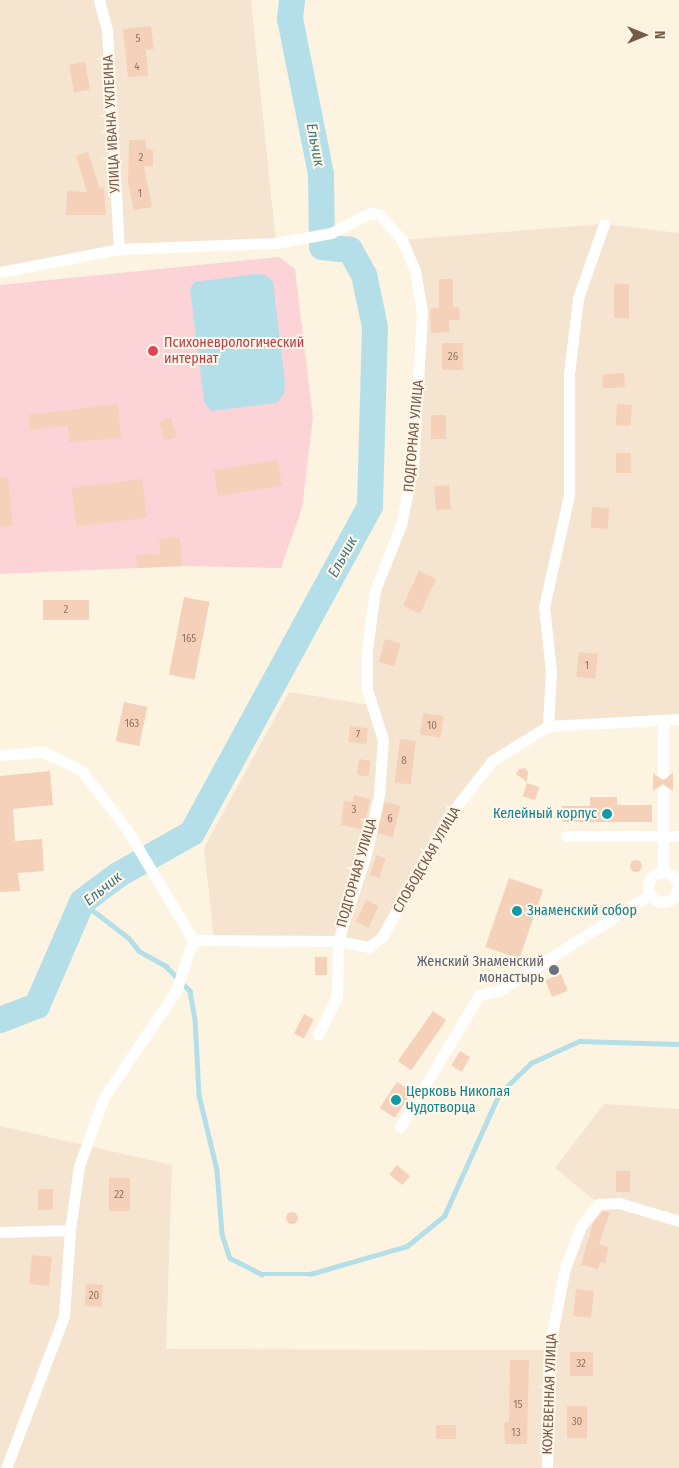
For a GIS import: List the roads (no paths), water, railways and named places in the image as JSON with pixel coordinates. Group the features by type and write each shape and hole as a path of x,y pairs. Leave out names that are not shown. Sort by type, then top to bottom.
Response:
{"street":[{"name":"УЛИЦА ИВАНА УКЛЕИНА","path":"99,0 106,29 119,249"},
{"name":"ПОДГОРНАЯ УЛИЦА","path":"0,272 119,249 276,243 331,233 370,213 380,215 406,247 415,270 422,312 409,497 401,525 384,560 370,620 367,689 383,740 379,794 367,852 338,941 336,997 318,1035"},
{"path":"548,726 551,671 544,607 570,495 570,365 578,298 604,224"},
{"name":"СЛОБОДСКАЯ УЛИЦА","path":"338,941 369,947 382,937 446,820 492,761 548,726 679,719"},
{"path":"663,720 663,773"},
{"path":"0,755 44,752 82,770 126,828 161,890 194,940"},
{"path":"663,791 663,872"},
{"path":"566,836 679,836"},
{"path":"663,872 672,875 678,883 676,896 667,902 657,901 650,894 651,880 663,872"},
{"path":"400,1127 479,996 499,991 650,894"},
{"path":"194,940 338,941"},
{"path":"6,1468 64,1316 70,1230 79,1166 104,1097 176,991 194,940"},
{"name":"КОЖЕВЕННАЯ УЛИЦА","path":"547,1468 551,1334 565,1268 581,1226 599,1204 619,1203 679,1222"},
{"path":"0,1232 70,1230"}],"water":[{"path":"256,274 266,275 273,282 285,382 284,394 276,403 211,411 204,402 190,289 194,282"}],"waterway":[{"name":"Ельчик","path":"0,1020 37,1006 82,902 118,875 192,833 370,506 375,327 364,275 350,250 322,247 321,174 290,19 292,0"},
{"path":"82,902 129,938 139,951 166,966 190,991 195,1018 199,1095 217,1170 222,1234 230,1258 262,1274 310,1274 407,1246 444,1216 499,1094 531,1063 579,1041 679,1044"}],"place":[{"name":"Психоневрологический интернат","path":"153,351"},
{"name":"Келейный корпус","path":"607,814"},
{"name":"Знаменский собор","path":"517,911"},
{"name":"Женский Знаменский монастырь","path":"554,970"},
{"name":"Церковь Николая Чудотворца","path":"396,1100"}]}
